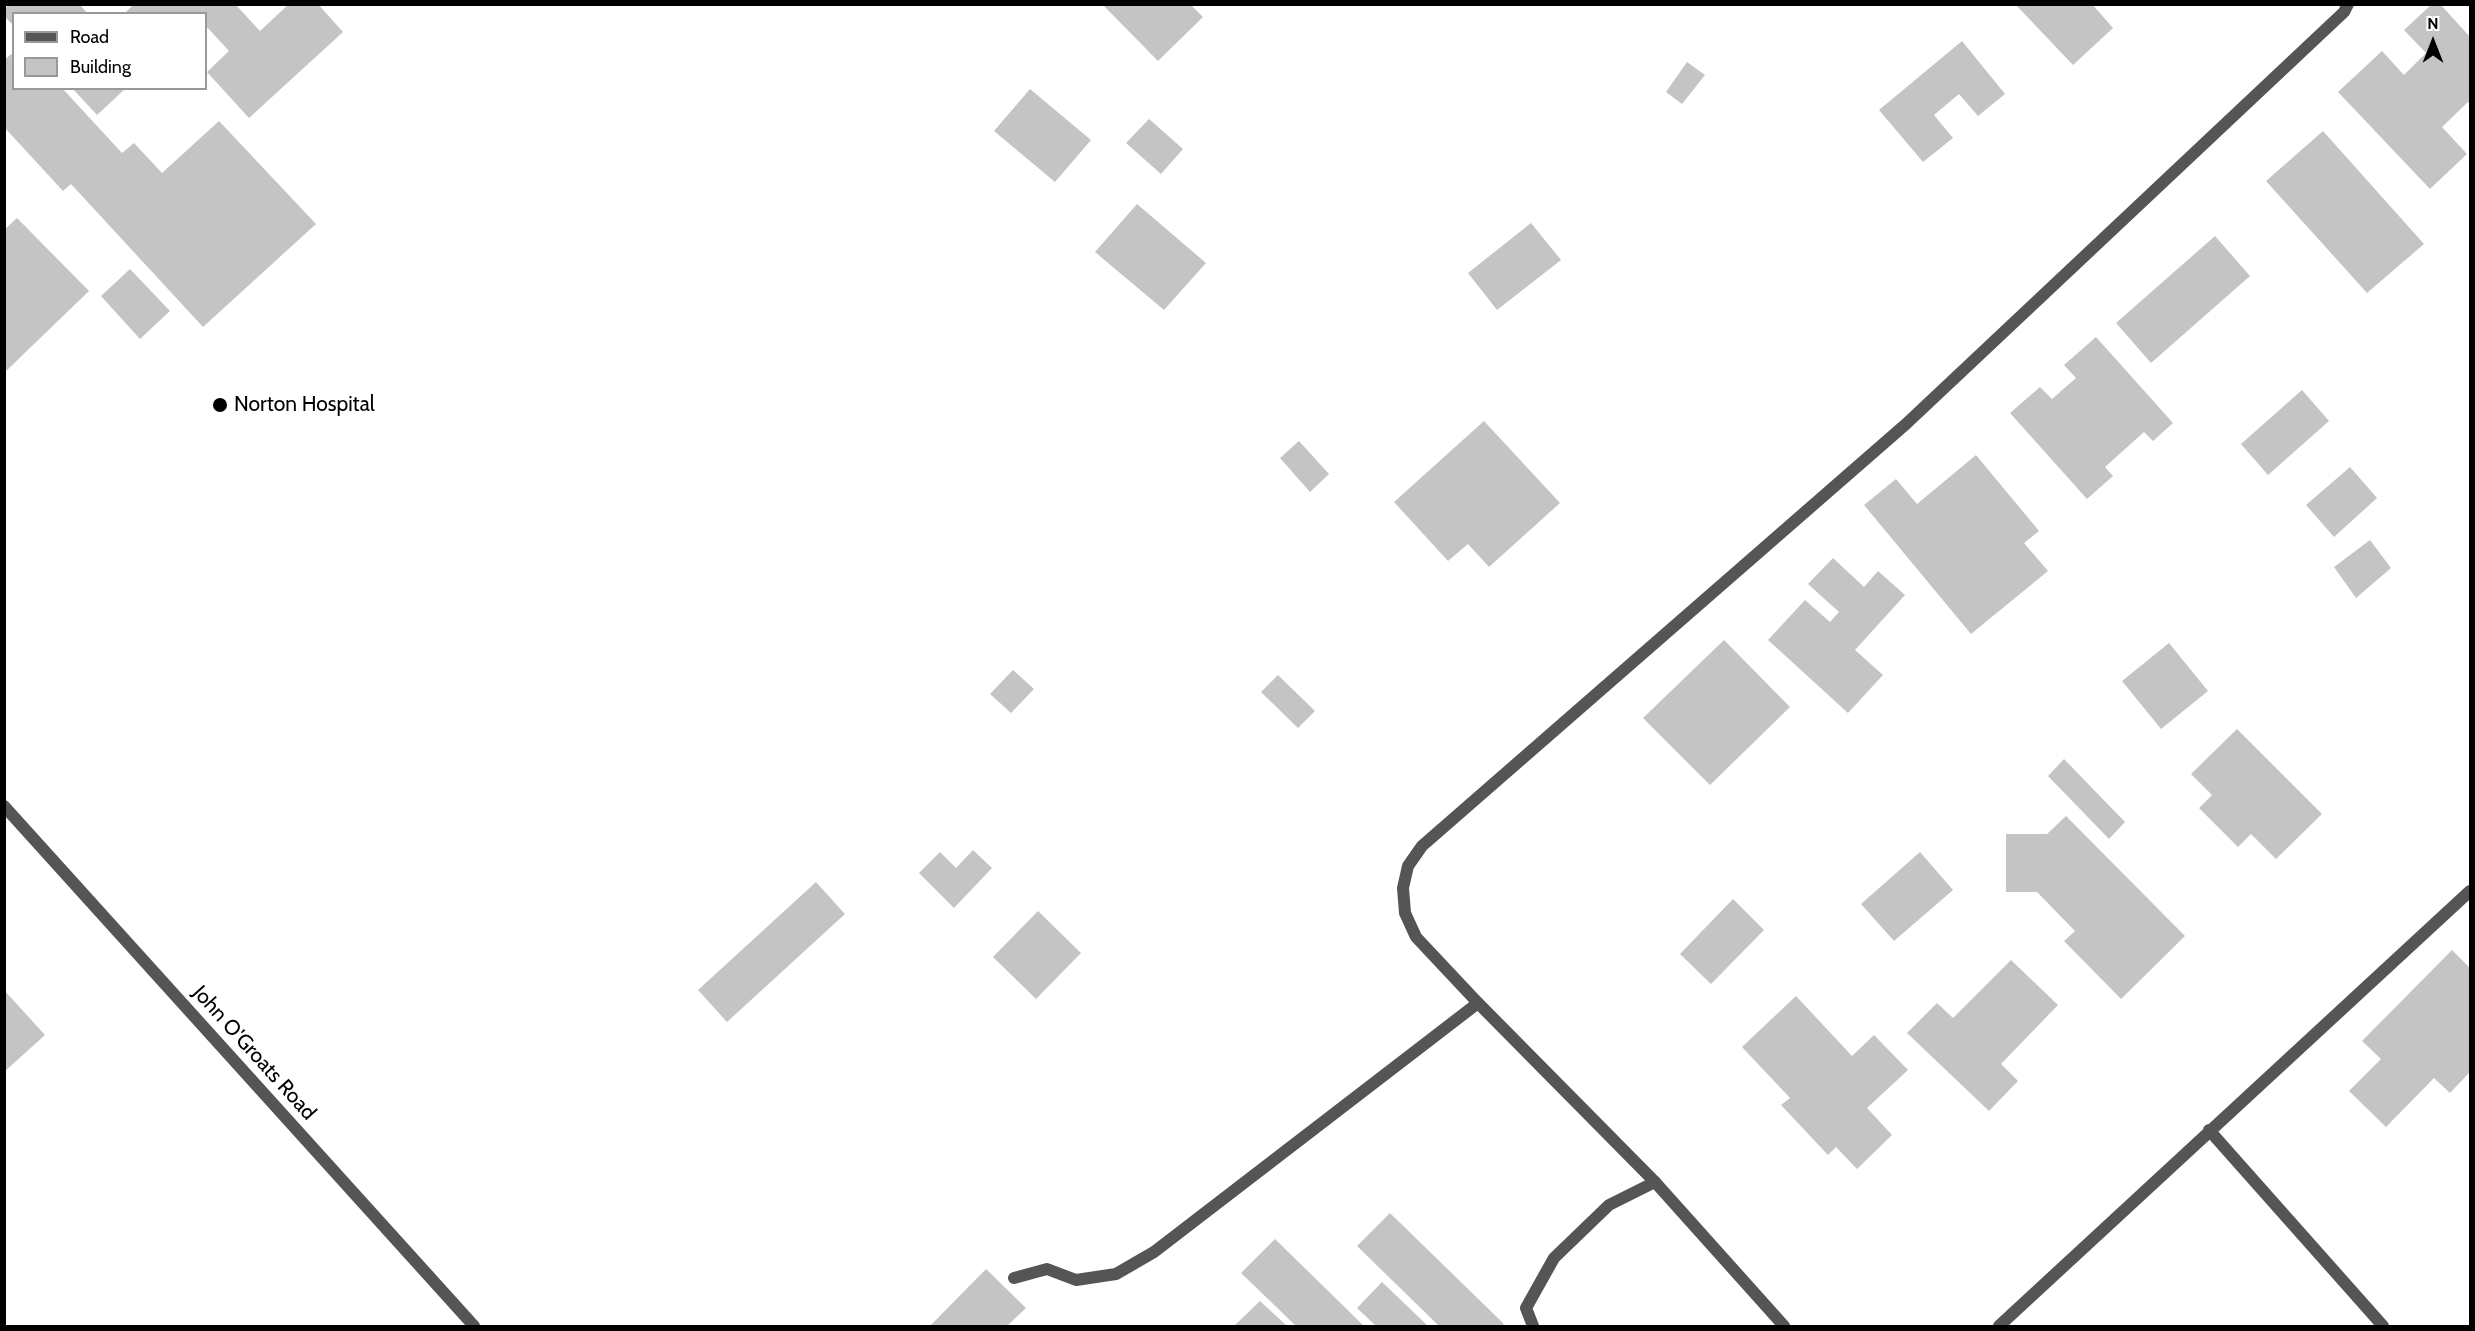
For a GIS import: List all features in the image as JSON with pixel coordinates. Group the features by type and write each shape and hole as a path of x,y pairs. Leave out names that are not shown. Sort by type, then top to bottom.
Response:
{"street":[{"path":"1776,1324 1655,1182 1416,937 1406,913 1403,888 1407,866 1422,846 1906,424 2344,12 2349,4"},
{"name":"John O'Groats Road","path":"4,806 474,1326"},
{"path":"1999,1326 2470,891"},
{"path":"1014,1278 1047,1269 1076,1280 1116,1274 1154,1252 1478,1003"},
{"path":"2209,1130 2383,1326"},
{"path":"1533,1326 1526,1308 1554,1258 1609,1205 1655,1182"}],"building":[{"path":"10,4 79,4 86,12 12,12 12,24 4,16 4,9"},
{"path":"134,4 235,4 260,31 289,4 318,4 343,32 249,118 207,72 229,51 207,27 207,12 126,12"},
{"path":"1102,4 1190,4 1203,17 1158,61"},
{"path":"2015,4 2092,4 2113,28 2073,65"},
{"path":"2432,4 2440,4 2470,37 2470,105 2468,102 2442,127 2467,154 2430,189 2338,92 2382,51 2404,75 2426,53 2404,30"},
{"path":"1962,41 2005,94 1978,116 1959,94 1934,115 1953,138 1923,162 1879,110"},
{"path":"12,54 12,90 64,90 122,153 134,143 162,173 219,121 316,224 203,327 71,184 63,191 4,127 4,60"},
{"path":"1687,62 1705,75 1682,104 1666,92"},
{"path":"1030,89 1091,140 1055,182 994,131"},
{"path":"74,90 124,90 97,115"},
{"path":"1149,119 1183,149 1161,174 1126,143"},
{"path":"2323,131 2424,244 2367,293 2266,181"},
{"path":"1137,204 1206,263 1164,310 1095,252"},
{"path":"17,218 89,291 4,373 4,230"},
{"path":"1531,223 1561,260 1497,310 1468,273"},
{"path":"2215,236 2250,276 2151,363 2116,323"},
{"path":"130,269 170,311 140,339 101,296"},
{"path":"2096,337 2173,423 2153,441 2144,432 2105,467 2113,476 2087,499 2010,413 2040,387 2052,399 2076,378 2064,365"},
{"path":"2302,390 2329,421 2268,475 2241,444"},
{"path":"1484,421 1560,503 1489,567 1468,544 1448,561 1394,502"},
{"path":"1299,441 1329,474 1310,492 1280,458"},
{"path":"1976,455 2039,531 2024,543 2048,571 1971,634 1864,505 1896,479 1917,504"},
{"path":"2350,467 2377,498 2334,537 2306,505"},
{"path":"2370,540 2391,568 2356,598 2334,567"},
{"path":"1833,558 1864,587 1878,571 1905,595 1855,650 1883,675 1848,713 1768,640 1805,600 1830,622 1839,612 1808,584"},
{"path":"1724,640 1790,707 1710,785 1643,718"},
{"path":"2169,643 2208,691 2161,729 2122,681"},
{"path":"1013,670 1034,689 1011,713 990,694"},
{"path":"1278,675 1315,711 1298,728 1261,692"},
{"path":"2237,729 2322,814 2276,859 2251,834 2238,847 2199,808 2212,795 2191,774"},
{"path":"2064,759 2125,822 2109,839 2048,776"},
{"path":"2066,816 2185,936 2121,999 2064,941 2075,931 2037,892 2006,892 2006,834 2047,834"},
{"path":"973,850 992,868 954,908 919,873 940,852 956,868"},
{"path":"1920,852 1953,890 1894,941 1861,904"},
{"path":"816,882 845,914 727,1022 698,990"},
{"path":"1733,899 1764,930 1711,984 1680,954"},
{"path":"1038,911 1081,953 1036,999 993,957"},
{"path":"2452,950 2470,968 2470,1072 2450,1093 2434,1078 2386,1127 2349,1091 2381,1059 2362,1041"},
{"path":"2011,960 2058,1005 2001,1064 2018,1081 1989,1111 1907,1033 1937,1003 1953,1018"},
{"path":"4,990 45,1035 4,1072"},
{"path":"1796,996 1852,1056 1874,1035 1908,1070 1867,1108 1892,1135 1857,1169 1836,1147 1828,1155 1781,1105 1790,1098 1742,1047"},
{"path":"1390,1213 1504,1324 1501,1326 1439,1326 1357,1246"},
{"path":"1275,1239 1364,1326 1296,1326 1241,1273"},
{"path":"986,1269 1026,1308 1007,1326 930,1326"},
{"path":"1382,1282 1428,1326 1376,1326 1357,1308"},
{"path":"1260,1301 1287,1326 1234,1326"}],"place":[{"name":"Norton Hospital","path":"220,405"}]}
